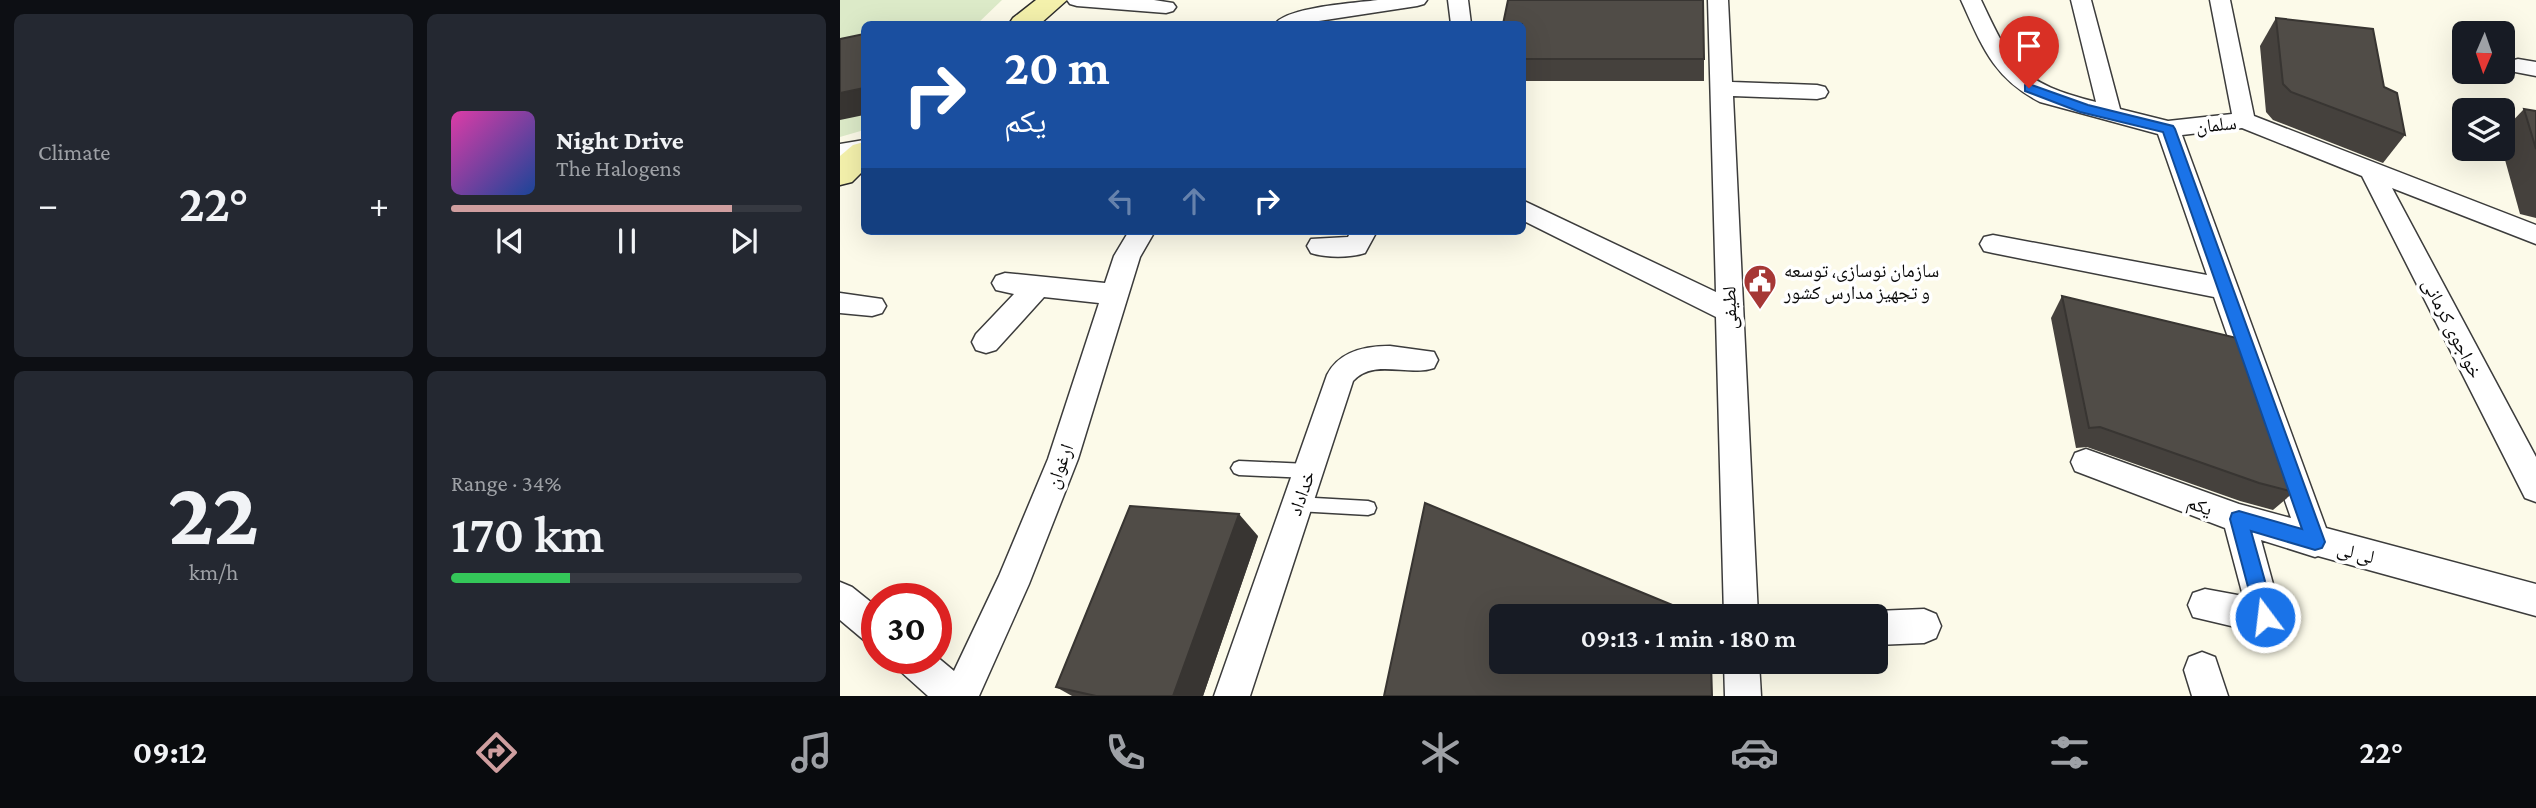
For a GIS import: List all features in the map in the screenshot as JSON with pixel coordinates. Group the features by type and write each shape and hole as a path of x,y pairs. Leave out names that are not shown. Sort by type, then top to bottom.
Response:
{"main road":[{"path":"1027,21 1053,0"},
{"path":"1052,21 1077,0"},
{"path":"840,174 861,154"},
{"path":"840,201 861,184"}],"street":[{"path":"1077,0 1166,7"},
{"path":"1290,21 1417,0"},
{"path":"1458,0 1461,21"},
{"name":"لطیفی","path":"1718,0 1741,604"},
{"name":"سلمان","path":"1971,0 2000,61 2012,76 2048,97 2168,129 2244,120 2536,235"},
{"path":"2081,0 2110,115"},
{"path":"2220,0 2244,120"},
{"path":"1721,89 1817,92"},
{"name":"لی لی","path":"2168,129 2315,542 2536,600"},
{"path":"840,152 861,151"},
{"name":"خواجوی کرمانی","path":"2370,168 2536,488"},
{"path":"1526,211 1729,311"},
{"name":"ارغوان","path":"959,696 1012,584 1063,459 1126,256 1139,235"},
{"path":"1320,246 1356,246 1362,235"},
{"path":"1993,244 2225,289"},
{"path":"1005,283 1115,294"},
{"path":"986,342 1038,286"},
{"path":"840,303 872,306"},
{"name":"خداداد","path":"1232,696 1341,375 1348,365 1360,359 1423,359"},
{"name":"یکم","path":"2086,462 2239,519 2315,542"},
{"path":"2205,605 2265,617 2239,519"},
{"path":"840,598 861,616"},
{"path":"1888,628 1924,626"},
{"path":"931,674 959,696"},
{"path":"1742,674 1743,696"}],"lane":[{"path":"1240,468 1308,471"},
{"path":"1297,504 1368,508"}],"green space":[{"path":"840,0 1002,0 980,21 861,21 861,131 840,137"}],"building":[{"path":"1508,0 1703,0 1704,59 1526,59 1526,21 1504,21"},
{"path":"2276,18 2373,29 2384,87 2397,93 2405,135 2291,92 2283,84"},
{"path":"861,35 861,89 840,93 840,39"},
{"path":"2524,109 2536,111 2536,149"},
{"path":"2062,296 2237,338 2294,492 2259,483 2100,427 2089,428"},
{"path":"1425,503 1670,604 1489,604 1489,674 1711,674 1712,696 1384,696"},
{"path":"1130,506 1239,514 1173,696 1096,696 1056,687"}],"place":[{"name":"سازمان نوسازی، توسعه و تجهیز مدارس کشور","path":"1760,311"}],"route":[{"path":"2029,88 2085,109 2168,129 2315,542 2239,519 2265,617"}]}
